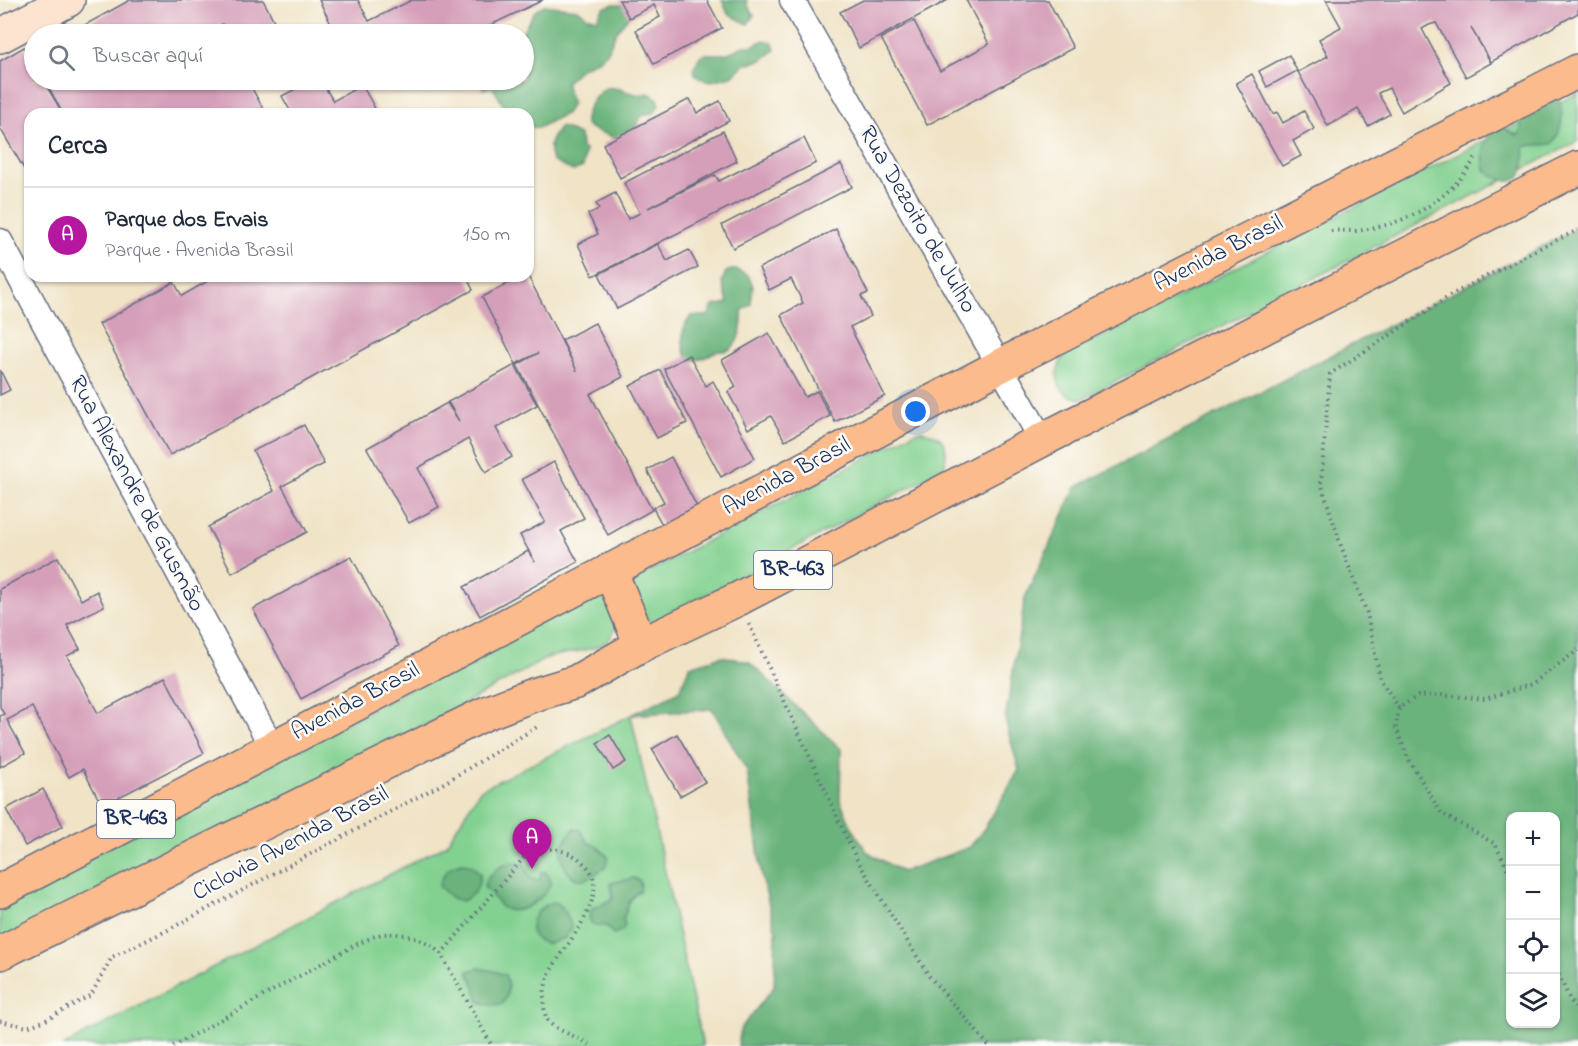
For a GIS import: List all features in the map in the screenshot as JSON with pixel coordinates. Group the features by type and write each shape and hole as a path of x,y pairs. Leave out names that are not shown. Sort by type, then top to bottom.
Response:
{"main road":[{"path":"0,36 68,0"},
{"name":"Avenida Brasil","path":"0,891 1000,366 1578,71"},
{"name":"BR-463","path":"0,953 466,723 530,696 576,682 641,645 738,599 1042,440 1578,168"},
{"path":"610,570 641,645"}],"street":[{"name":"Rua Dezoito de Julho","path":"792,0 1042,440"},
{"name":"Rua Alexandre de Gusmão","path":"0,241 272,747"}],"path":[{"path":"1506,866 1496,844 1442,813 1408,758 1396,727 1399,708 1380,679 1367,613 1341,546 1321,483 1330,374 1451,295 1578,230"},
{"path":"738,599 856,858 929,976 989,1046"},
{"path":"1399,708 1418,696 1441,695 1485,699 1532,684 1578,650"},
{"name":"Ciclovia Avenida Brasil","path":"0,1021 27,1027 44,1021 91,995 112,957 174,927 444,783 538,727"},
{"path":"441,954 527,854 546,848 573,854 590,870 594,891 586,916 550,972 544,1000 545,1016 553,1027 578,1036 591,1046"},
{"path":"173,1046 357,944 383,934 407,935 433,945 441,954 492,1046"},
{"path":"1558,974 1570,1000 1578,1010"}],"green space":[{"path":"722,0 747,0 747,5 754,15 748,24 728,14"},
{"path":"614,4 625,6 629,16 616,32 607,53 580,69 565,83 572,103 567,113 538,128 534,127 534,108 505,108 494,90 534,90 534,24 527,24 535,11 544,5 578,9 586,16 597,19 603,8"},
{"path":"764,40 773,43 775,50 762,60 745,64 732,76 711,81 699,78 695,74 694,68 700,56 726,54"},
{"path":"606,88 636,94 649,93 658,99 659,104 654,113 642,116 633,130 615,139 585,124 586,113 591,103"},
{"path":"1578,93 1578,141 1082,399 1067,394 1062,389 1057,377 1060,363 1065,355"},
{"path":"1557,94 1562,120 1559,132 1552,144 1524,146 1521,174 1511,181 1495,177 1485,170 1484,151 1490,133 1501,128 1519,135 1521,122 1514,110"},
{"path":"560,127 580,136 581,148 585,150 583,167 573,171 552,161 550,143"},
{"path":"1578,228 1578,1046 738,1046 741,1028 774,987 776,932 762,878 747,771 712,709 631,715 679,691 690,666 722,656 749,662 841,749 840,800 850,824 866,851 902,872 970,847 986,826 1019,770 1005,720 1025,598 1076,487"},
{"path":"731,270 748,275 753,286 751,304 742,311 741,327 736,343 729,350 715,352 700,359 691,359 684,349 685,324 692,316 708,316 713,306 728,303 722,281 726,272"},
{"path":"919,430 935,435 943,442 946,453 944,469 656,621 647,620 632,588 638,577"},
{"path":"590,595 610,600 617,619 616,628 608,641 594,648 549,657 400,739 0,946 0,904"},
{"path":"631,715 703,1046 63,1046 446,845 480,790"},
{"path":"574,829 580,830 588,843 596,845 608,857 605,868 587,878 579,879 570,874 562,859 563,846"},
{"path":"513,862 524,864 531,879 537,881 541,877 541,872 546,872 551,881 545,893 532,904 517,910 509,910 500,906 484,887 488,878 495,871"},
{"path":"463,863 473,867 480,874 476,890 463,901 452,898 439,886 447,870"},
{"path":"633,878 639,880 640,891 629,903 623,919 625,925 623,930 613,934 606,926 595,926 590,920 590,913 593,908 613,899 611,883"},
{"path":"554,902 563,909 572,928 565,938 549,944 533,936 531,929 535,916 540,910"},
{"path":"478,968 505,975 508,990 502,1004 490,1005 479,1002 473,981 467,972"}],"building":[{"path":"130,0 263,0 276,24 222,24 87,24"},
{"path":"319,0 358,0 369,21 412,0 543,0 493,24 331,24"},
{"path":"619,0 707,0 722,28 654,64 636,30 660,17 654,5 629,18"},
{"path":"863,0 948,0 859,48 840,12"},
{"path":"966,0 1048,0 1073,48 927,125 881,38 914,21 940,71 989,44"},
{"path":"1326,0 1578,0 1578,13 1491,62 1471,28 1491,63 1466,77 1436,23 1429,25 1422,29 1451,83 1402,112 1389,88 1378,93 1390,114 1368,126 1358,109 1328,126 1298,72 1328,56 1319,39 1341,27"},
{"path":"24,47 24,90 49,90 60,108 24,108 24,169 0,128 0,61"},
{"path":"1289,55 1297,71 1267,87 1259,71"},
{"path":"1252,74 1273,114 1277,112 1283,123 1304,111 1314,129 1293,141 1301,156 1282,166 1236,83"},
{"path":"50,90 253,90 263,108 60,108"},
{"path":"293,90 327,90 333,101 353,90 365,90 375,108 289,108 282,96"},
{"path":"690,99 697,113 720,101 729,121 620,178 603,144"},
{"path":"723,131 737,161 648,208 715,175 719,181 804,138 816,163 593,276 578,244 598,234 588,214 599,209 596,203 615,193 628,219 640,213 624,183"},
{"path":"841,164 852,187 733,248 722,225"},
{"path":"836,229 868,293 861,296 871,316 850,327 885,396 835,422 781,315 803,303 791,279 769,290 759,268"},
{"path":"658,244 667,261 689,250 698,267 617,309 599,274"},
{"path":"174,282 182,296 206,282 469,282 473,290 170,455 99,324"},
{"path":"511,282 531,282 577,371 562,340 595,323 623,377 590,394 652,510 608,535 517,365 538,353 516,364 482,297"},
{"path":"769,333 805,397 817,391 830,416 785,441 771,416 748,429 728,392 736,387 722,360"},
{"path":"689,355 706,386 713,381 755,458 721,477 664,369"},
{"path":"515,365 537,405 496,428 512,457 486,472 468,439 418,468 439,507 409,523 367,448 447,403 459,421 448,402"},
{"path":"0,370 10,390 0,395"},
{"path":"660,370 687,423 657,438 630,386"},
{"path":"304,425 324,464 282,486 307,532 232,573 208,527 274,491 253,451"},
{"path":"671,457 697,507 663,526 653,508 664,502 647,470"},
{"path":"554,462 584,518 561,531 578,562 480,616 464,587 528,551 535,562 520,535 545,522 522,479"},
{"path":"351,556 399,646 301,699 253,609"},
{"path":"58,557 81,600 97,591 104,606 67,625 80,649 67,656 98,713 165,677 204,753 102,806 83,769 69,777 32,707 7,720 25,753 0,767 0,716 4,714 0,707 0,589"},
{"path":"677,734 705,782 680,796 652,749"},
{"path":"610,735 626,762 613,770 597,743"},
{"path":"43,789 63,826 25,846 6,809"}],"place":[{"name":"Parque dos Ervais","path":"532,869"}]}
